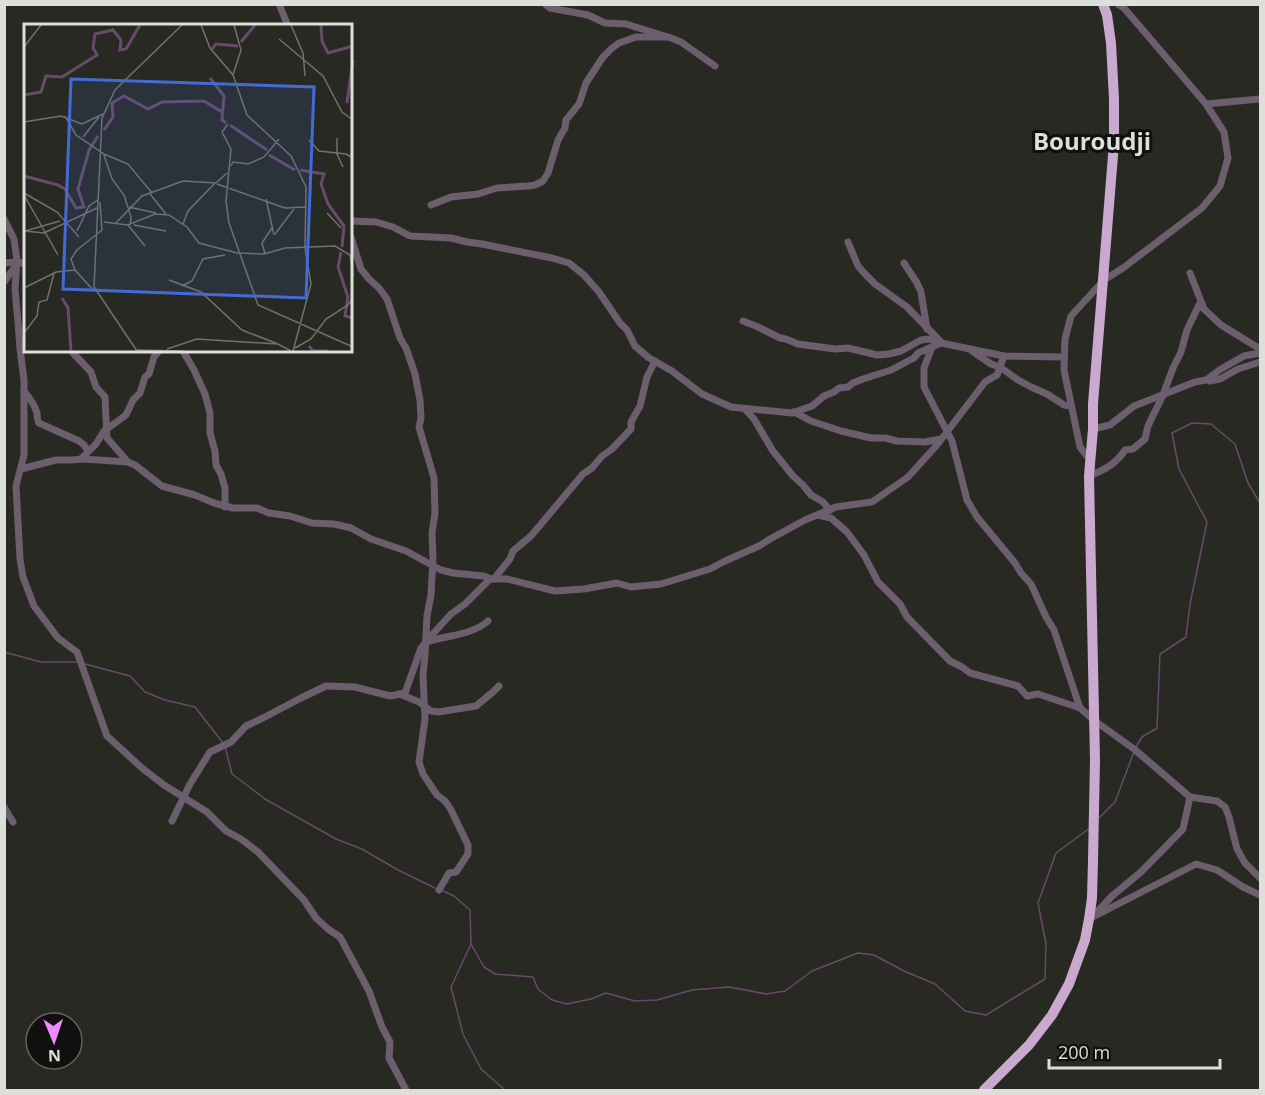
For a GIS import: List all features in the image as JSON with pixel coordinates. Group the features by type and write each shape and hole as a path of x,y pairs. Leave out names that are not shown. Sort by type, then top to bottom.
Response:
{"highway":[{"path":"984,1090 1029,1045 1052,1015 1069,984 1085,940 1090,915 1095,721 1089,476 1114,143 1111,43 1103,4"}],"street":[{"path":"279,4 287,24"},
{"path":"545,4 550,8 588,15 604,23 626,24 681,42 715,66"},
{"path":"1090,460 1080,447 1064,370 1065,339 1071,316 1104,280 1202,208 1220,186 1228,158 1224,132 1206,104 1124,8 1118,4"},
{"path":"430,205 452,197 478,194 497,188 535,185 543,181 548,174 558,140 567,120 579,104 586,83 603,57 619,43 636,38 667,37"},
{"path":"1206,104 1260,99"},
{"path":"4,219 14,239 17,263 15,289 24,380 24,455 16,486 20,559 23,577 34,606 58,638 77,652 107,736 164,785 207,812 226,831 258,852 304,900 316,918 340,937 369,991 390,1042 389,1058 406,1090"},
{"path":"352,220 376,222 393,227 410,236 452,238 569,263 584,275 598,292 627,330 635,346 702,394 730,407 794,412 812,406 839,388 848,387 863,379 891,370 941,343"},
{"path":"352,240 361,269 380,288 387,299 415,374 420,400 419,427 435,486 432,533 433,566 423,676 425,719 419,762 423,774 436,795 450,808 468,844 468,854 462,864 456,872 450,873 439,890"},
{"path":"848,242 864,274 907,307 941,343"},
{"path":"4,263 24,264"},
{"path":"4,282 17,263"},
{"path":"904,263 921,292 927,329"},
{"path":"1190,273 1204,309"},
{"path":"1089,476 1104,471 1120,458 1125,450 1133,449 1145,439 1148,426 1199,305 1221,325 1260,351"},
{"path":"743,321 798,344 835,349 848,348 878,355 901,351 921,340 930,339 1004,356 1064,357"},
{"path":"932,347 924,368 924,387 946,435 952,441 967,500 977,517 1031,584 1054,630 1080,708"},
{"path":"969,349 1018,380 1064,405 1071,406"},
{"path":"1093,429 1110,425 1134,406 1195,382 1206,380 1244,356 1260,351"},
{"path":"81,459 96,444 106,429 126,415 140,393 145,377 149,374 153,357 158,352"},
{"path":"184,352 202,388 208,407 216,465 225,488 225,507"},
{"path":"188,361 191,352"},
{"path":"73,353 91,372 96,387 105,397 108,441 128,462"},
{"path":"21,469 56,460 128,462 162,486 188,492 225,507 257,508 312,523 334,524 351,528 448,572 507,579 555,591 617,583 631,587 661,584 710,569 836,507 872,501 908,477 946,435 985,382 997,375 1004,356"},
{"path":"172,821 210,752 231,742 246,726 326,686 355,687 390,696 405,693 421,648 426,642 451,614 492,579 510,559 513,551 531,536 583,474 631,429 631,422 640,406 647,377 655,361"},
{"path":"1210,381 1260,362"},
{"path":"24,391 37,413 39,423 79,441 88,451"},
{"path":"746,409 773,451 793,476 811,495 823,502 830,510"},
{"path":"794,412 821,425 871,438 925,442 936,441 946,435"},
{"path":"818,515 831,518 847,532 864,555 878,582 950,661 970,673 1018,686 1027,696 1038,694 1080,708 1134,749 1190,797 1217,801 1225,807 1238,849 1245,863 1260,878"},
{"path":"426,642 467,632 488,621"},
{"path":"400,694 431,711 438,712 476,706 499,686"},
{"path":"1090,915 1099,910 1141,872 1183,829 1190,797"},
{"path":"4,807 13,822"},
{"path":"1090,915 1196,864 1216,870 1260,895"}],"waterway":[{"path":"1136,747 1142,737 1157,728 1160,654 1186,637 1190,604 1207,522 1179,469 1172,433 1192,423 1211,424 1235,444 1248,483 1260,503"},
{"path":"4,652 41,662 77,662"},
{"path":"85,664 130,676 145,692 165,700 195,707 223,743"},
{"path":"225,747 232,774 265,799 336,839 362,849 435,888"},
{"path":"1099,818 1115,802 1134,752"},
{"path":"471,944 484,967 495,974 533,977 538,989 552,1000 567,1004 606,993 635,1001 657,1000 692,990 729,987 766,994 785,991 812,971 858,953 874,955 935,984 965,1011 986,1015 1045,979 1046,944 1038,903 1056,853 1090,828"},
{"path":"443,891 454,896 470,910 471,944 451,987 463,1034 481,1069 505,1090"}],"district":[{"name":"Bouroudji","path":"1092,140"}]}
